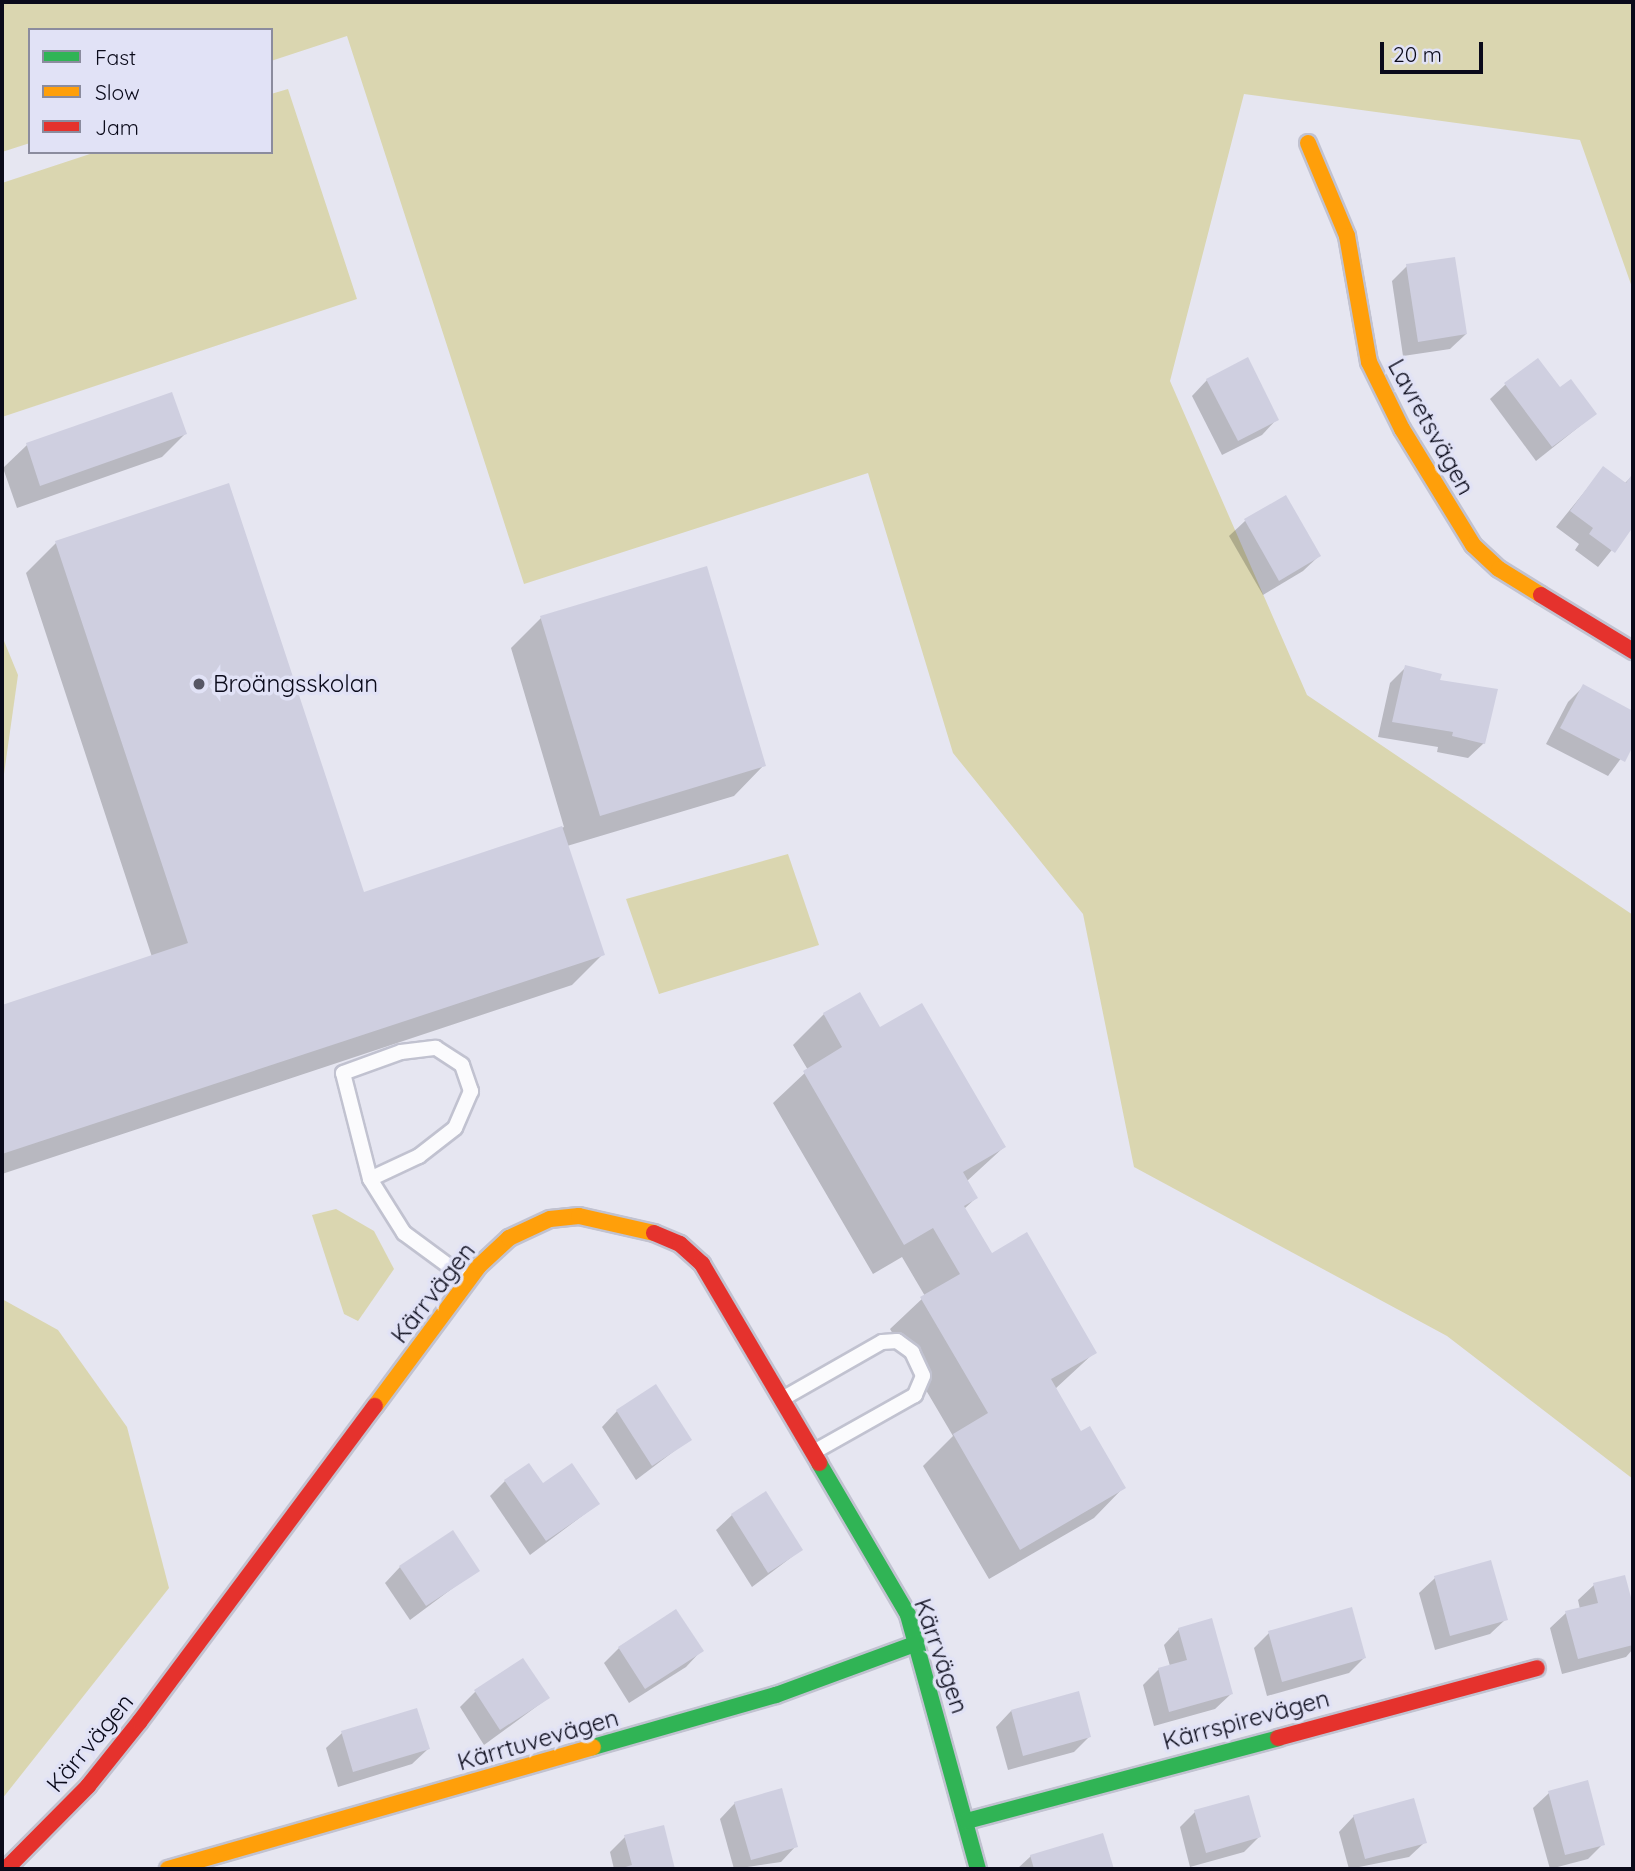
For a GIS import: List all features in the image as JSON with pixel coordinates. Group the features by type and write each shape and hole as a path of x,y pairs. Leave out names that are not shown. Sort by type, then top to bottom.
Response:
{"street":[{"name":"Lavretsvägen","path":"1308,143 1347,236 1369,362 1402,429 1473,545 1499,569 1633,651"},
{"name":"Kärrvägen","path":"6,1869 88,1786 148,1710 469,1280 509,1238 550,1220 579,1216 645,1229 680,1244 702,1264 908,1615 967,1821 978,1869"},
{"name":"Kärrtuvevägen","path":"168,1869 776,1695 917,1643"},
{"name":"Kärrspirevägen","path":"967,1821 1537,1668"}],"lane":[{"path":"370,1179 419,1156 455,1128 471,1091 462,1065 436,1048 401,1052 343,1073 370,1179 404,1233 469,1280"},
{"path":"782,1399 881,1342 897,1341 912,1352 923,1376 915,1395 813,1453"}],"shaded area":[{"path":"2,2 1633,2 1633,290 1580,140 1244,94 1170,381 1307,695 1633,915 1633,1479 1447,1336 1134,1167 1083,914 953,753 868,473 524,584 347,36 273,60 273,28 28,28 28,144 2,152"},
{"path":"288,89 357,299 2,417 2,183 90,154 273,154 273,93"},
{"path":"2,636 18,675 2,788"},
{"path":"788,854 819,945 659,994 626,899"},
{"path":"336,1209 374,1231 394,1269 358,1321 344,1314 312,1215"},
{"path":"2,1299 58,1330 127,1427 169,1588 2,1799"}],"building":[{"path":"1455,257 1467,334 1418,342 1406,264"},
{"path":"1248,357 1279,420 1238,441 1206,379"},
{"path":"1538,358 1560,387 1571,379 1597,414 1552,447 1504,383"},
{"path":"172,392 187,434 40,486 26,443"},
{"path":"1603,466 1626,483 1633,473 1633,527 1615,553 1589,534 1593,528 1570,511"},
{"name":"Broängsskolan","path":"229,483 364,892 562,826 605,955 2,1154 2,1005 188,943 55,541"},
{"path":"1286,495 1321,556 1279,581 1244,519"},
{"path":"707,566 766,766 600,816 540,616"},
{"path":"1405,665 1442,674 1440,680 1498,689 1485,744 1452,736 1453,732 1392,722"},
{"path":"1583,684 1633,711 1633,746 1625,762 1560,728"},
{"path":"860,992 880,1027 922,1003 1006,1147 963,1172 978,1198 964,1206 992,1253 1027,1232 1097,1353 1051,1379 1081,1431 1090,1426 1126,1488 1020,1550 953,1434 988,1413 920,1297 960,1274 933,1228 904,1245 803,1071 842,1047 823,1013"},
{"path":"656,1384 692,1440 652,1466 616,1410"},
{"path":"529,1463 543,1483 572,1463 600,1504 546,1541 504,1480"},
{"path":"766,1491 803,1550 768,1573 731,1514"},
{"path":"453,1530 480,1571 426,1606 399,1566"},
{"path":"1491,1560 1508,1620 1450,1636 1434,1576"},
{"path":"1625,1575 1633,1605 1633,1645 1578,1659 1565,1611 1598,1603 1593,1583"},
{"path":"1352,1607 1366,1658 1282,1682 1268,1631"},
{"path":"676,1609 704,1651 645,1689 618,1647"},
{"path":"1212,1618 1233,1694 1169,1712 1158,1668 1187,1660 1178,1628"},
{"path":"523,1658 550,1698 500,1730 474,1690"},
{"path":"1079,1691 1091,1737 1023,1756 1011,1710"},
{"path":"417,1708 430,1749 353,1772 341,1731"},
{"path":"1588,1780 1605,1845 1565,1855 1548,1791"},
{"path":"782,1788 798,1847 751,1860 734,1802"},
{"path":"1249,1795 1261,1837 1206,1853 1194,1810"},
{"path":"1414,1798 1427,1843 1365,1859 1353,1815"},
{"path":"664,1825 675,1869 619,1869 632,1865 624,1835"},
{"path":"1103,1833 1114,1869 1034,1869 1030,1855"}],"traffic: fast":[{"path":"819,1463 908,1615 978,1869"},
{"path":"593,1747 776,1695 917,1643"},
{"path":"967,1821 1278,1738"}],"traffic: slow":[{"path":"1308,143 1347,236 1369,362 1402,429 1473,545 1499,569 1541,595"},
{"path":"375,1406 479,1266 509,1238 550,1219 579,1216 654,1233"},
{"path":"168,1869 593,1747"}],"traffic: jam":[{"path":"1541,595 1633,651"},
{"path":"654,1233 680,1244 702,1264 819,1463"},
{"path":"6,1869 88,1786 140,1721 375,1406"},
{"path":"1278,1738 1537,1668"}],"place":[{"name":"Broängsskolan","path":"199,684"}]}
